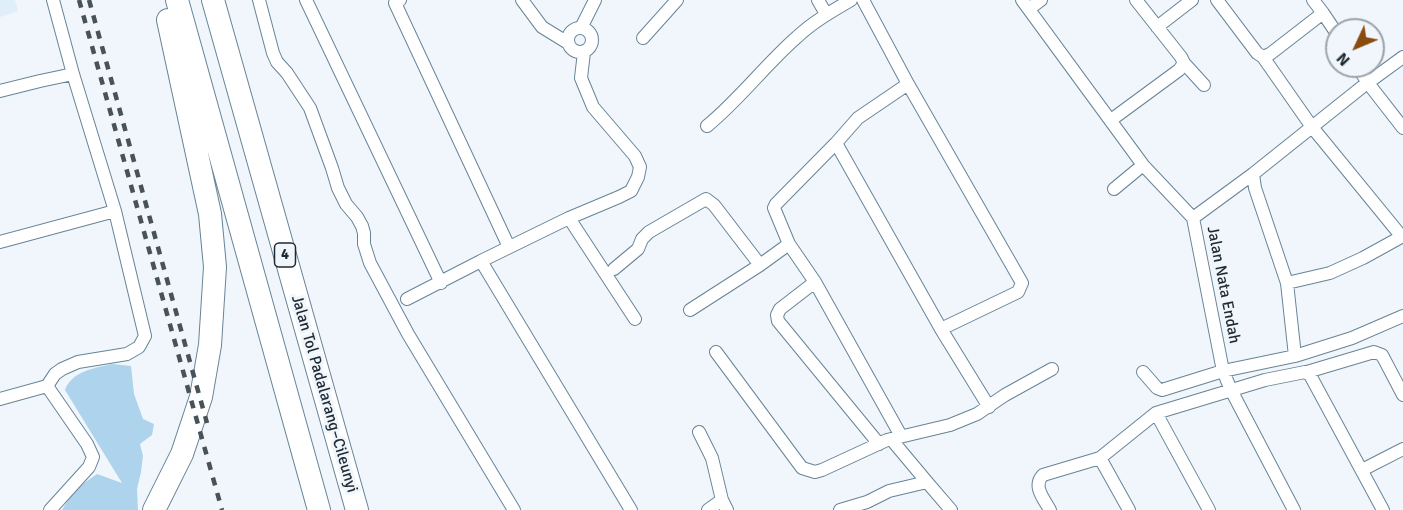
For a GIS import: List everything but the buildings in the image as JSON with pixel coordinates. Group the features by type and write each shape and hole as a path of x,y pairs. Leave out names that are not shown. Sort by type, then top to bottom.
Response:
{"highway":[{"path":"154,510 182,454 201,397 210,345 214,267 210,214 163,0"},
{"name":"4","path":"177,0 318,510"},
{"name":"Jalan Tol Padalarang–Cileunyi","path":"213,0 357,510"}],"street":[{"path":"0,399 47,386 55,374 78,362 127,354 139,346 145,336 115,211 53,0"},
{"path":"260,0 273,53 310,108 338,188 362,226 364,244 370,263 408,334 514,510"},
{"path":"306,0 441,283"},
{"path":"522,0 542,27 568,43 572,49 584,52 589,49 592,39 590,34 581,28 574,30 569,36 568,43"},
{"path":"581,28 595,0"},
{"path":"643,38 677,0"},
{"path":"818,0 826,14"},
{"path":"707,126 795,38 826,14 851,0"},
{"path":"863,0 908,84 1022,283 1018,292 941,329"},
{"path":"1026,4 1041,0"},
{"path":"1136,0 1184,63 1204,85"},
{"path":"1157,27 1192,0"},
{"path":"1217,0 1257,53 1263,57 1312,127 1403,236 1330,273 1287,283"},
{"path":"1313,0 1326,18"},
{"path":"396,1 509,247"},
{"name":"Jalan Nata Endah","path":"1026,4 1143,165 1193,218 1227,382 1293,510"},
{"path":"1263,57 1323,13"},
{"path":"407,299 569,218 631,191 640,167 635,156 593,107 581,78 584,52"},
{"path":"1193,218 1403,57"},
{"path":"1111,120 1184,63"},
{"path":"0,91 73,74"},
{"path":"1365,78 1403,128"},
{"path":"908,84 858,118 774,208 789,244 815,282 896,437 927,482 951,510"},
{"path":"836,143 941,329 989,407"},
{"path":"1114,189 1143,165"},
{"path":"1253,174 1255,188 1287,283 1295,356"},
{"path":"614,269 638,249 642,239 649,232 706,199 714,205 760,265"},
{"path":"0,242 115,211"},
{"path":"569,218 635,319"},
{"path":"690,310 789,244"},
{"path":"481,261 631,510"},
{"path":"815,282 780,309 777,315 778,321 879,444"},
{"path":"1050,510 1039,490 1039,479 1100,458 1156,413 1227,382 1295,356 1352,338 1403,316"},
{"path":"716,352 802,468 815,472 896,437 950,425 977,414 1005,395 1052,369"},
{"path":"1143,372 1157,388 1162,390 1265,380 1307,372 1374,352 1382,355 1403,395"},
{"path":"1307,372 1383,510"},
{"path":"47,386 87,444 93,457 88,467 50,510"},
{"path":"1156,413 1209,510"},
{"path":"699,432 712,458 725,505 708,510"},
{"path":"1362,470 1403,449"},
{"path":"1100,458 1129,510"},
{"path":"840,510 867,502 889,491 927,482"}],"shaded area":[{"path":"0,0 15,0 18,11 0,17"},
{"path":"112,364 131,366 134,394 143,419 154,424 152,435 140,444 143,456 137,489 138,510 62,510 74,490 97,474 122,483 65,390 78,374"}],"railway":[{"path":"79,0 222,510"},
{"path":"89,0 207,423"}]}
